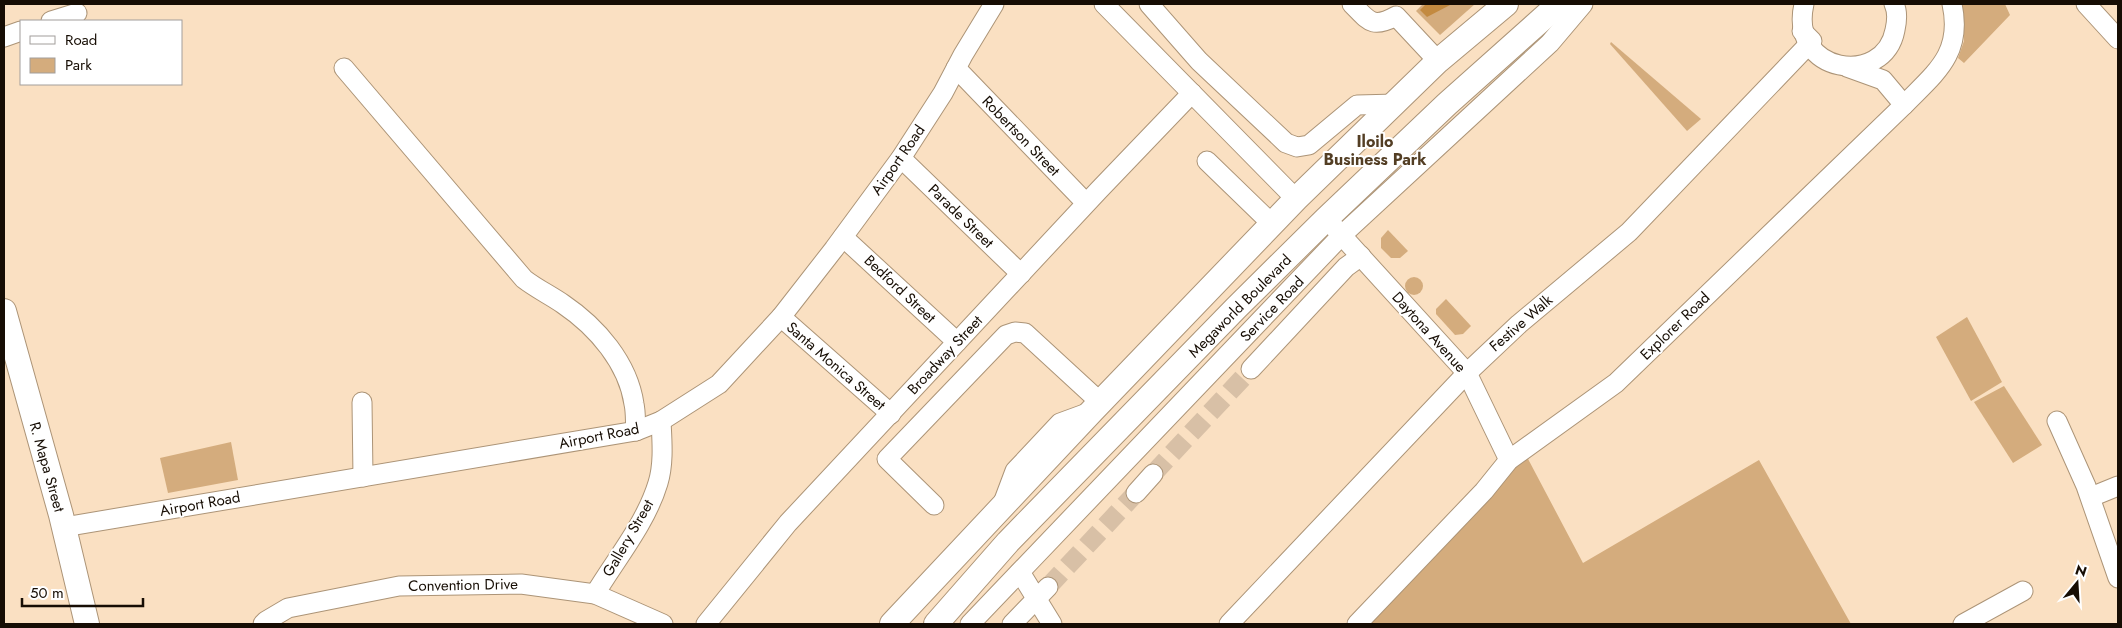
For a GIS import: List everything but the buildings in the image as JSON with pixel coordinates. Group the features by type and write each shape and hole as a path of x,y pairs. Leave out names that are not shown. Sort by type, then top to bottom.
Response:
{"main road":[{"path":"892,624 1096,407 1296,199 1396,104 1438,61 1506,4"},
{"name":"Megaworld Boulevard","path":"936,624 1008,542 1236,308 1334,227 1447,104 1559,4"},
{"name":"R. Mapa Street","path":"4,311 8,345 64,527 87,624"}],"street":[{"name":"Airport Road","path":"64,527 636,431 661,421 719,384 781,317 901,158 994,4"},
{"path":"1149,4 1199,61 1286,143 1297,147 1309,145 1357,105 1396,104"},
{"path":"1352,4 1364,17 1374,22 1382,23 1402,10 1438,61"},
{"name":"Service Road","path":"970,624 1020,572 1334,227 1550,42 1584,4"},
{"path":"1804,4 1801,16 1802,31 1808,45 1818,56 1832,64 1883,80 1904,105"},
{"path":"1846,67 1862,65 1876,59 1887,49 1894,36 1897,21 1894,4"},
{"name":"Explorer Road","path":"1356,624 1484,491 1509,460 1616,383 1904,105 1943,64 1950,52 1955,35 1952,4"},
{"path":"2086,4 2118,39"},
{"path":"1112,6 1192,93 1296,199"},
{"path":"54,20 77,13"},
{"path":"4,37 20,31"},
{"name":"Festive Walk","path":"1230,624 1467,373 1519,324 1629,232 1812,41 1802,31"},
{"path":"344,68 524,279 584,320 608,346 630,386 634,404 636,431"},
{"name":"Robertson Street","path":"956,68 1086,203"},
{"name":"Broadway Street","path":"706,624 788,523 1086,203 1192,93"},
{"name":"Parade Street","path":"901,158 1021,274"},
{"path":"1206,161 1272,224"},
{"name":"Daytona Avenue","path":"1334,227 1467,373 1509,460"},
{"name":"Bedford Street","path":"843,237 958,342"},
{"path":"1251,369 1346,267 1361,256"},
{"name":"Santa Monica Street","path":"781,317 891,414"},
{"path":"887,459 1006,335 1015,332 1025,333 1096,407"},
{"path":"362,402 363,477"},
{"name":"Gallery Street","path":"594,594 646,512 659,482 663,452 661,421"},
{"path":"2057,421 2090,497 2118,578"},
{"path":"866,440 934,505"},
{"path":"1136,492 1153,474"},
{"path":"2090,497 2118,486"},
{"path":"1020,572 1042,593 1052,624"},
{"name":"Convention Drive","path":"263,624 266,620 288,608 399,586 521,584 594,594 663,624"},
{"path":"1964,624 2023,591"},
{"path":"1012,624 1042,593"}],"green space":[{"path":"1423,4 1475,4 1440,35 1416,11"},
{"path":"1962,4 2005,4 2010,15 1964,63 1958,58 1964,41"},
{"path":"1611,42 1701,119 1687,131 1610,44"},
{"path":"1388,230 1408,251 1400,258 1391,258 1381,248 1381,238"},
{"path":"1414,277 1420,280 1423,286 1420,292 1414,295 1408,292 1405,286 1408,280"},
{"path":"1446,299 1471,326 1463,334 1455,335 1436,314 1436,309"},
{"path":"1967,317 2002,382 1971,401 1936,337"},
{"path":"2004,386 2042,445 2013,463 1974,402"},
{"path":"231,442 238,480 168,493 160,458"},
{"path":"1527,457 1583,563 1759,460 1851,624 1368,624 1518,464"}],"shaded area":[{"path":"1426,4 1452,4 1427,17 1420,10"}],"tunnel":[{"path":"1153,474 1251,369"},
{"path":"1048,587 1136,493"}],"district":[{"name":"Iloilo Business Park","path":"1375,150"}]}
